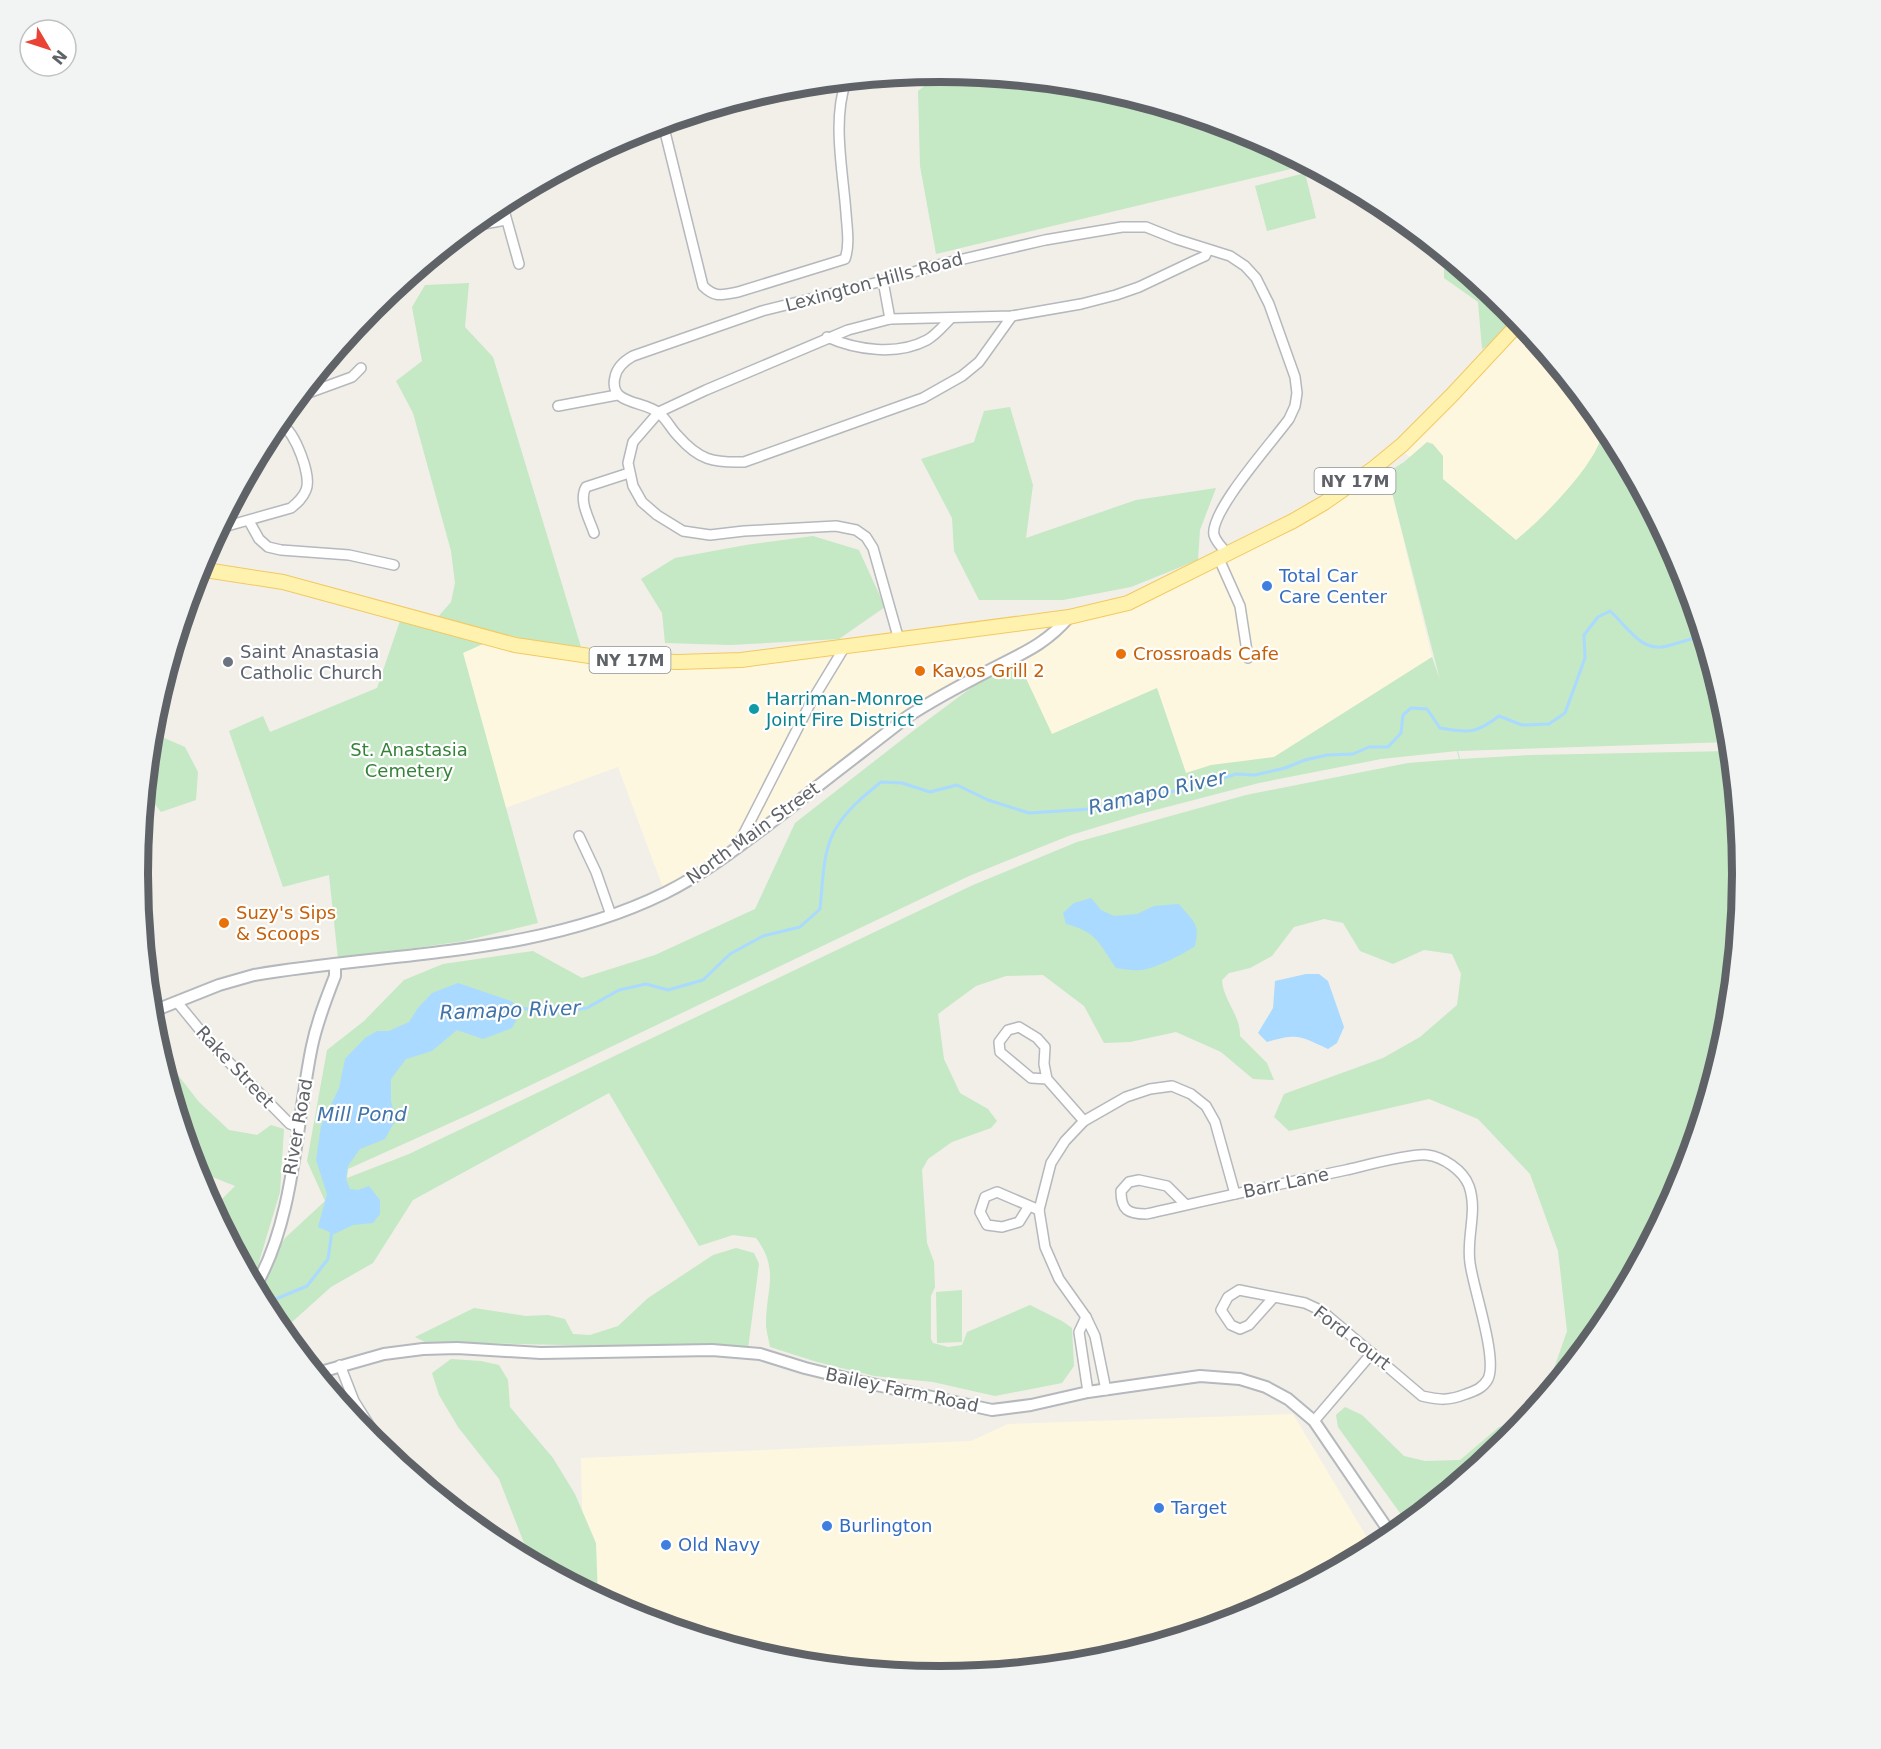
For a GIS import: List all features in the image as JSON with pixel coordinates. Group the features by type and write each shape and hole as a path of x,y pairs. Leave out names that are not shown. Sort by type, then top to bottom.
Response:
{"main road":[{"name":"NY 17M","path":"209,571 282,582 515,645 575,655 681,662 741,660 1069,617 1128,603 1300,517 1374,468 1402,445 1514,328"}],"street":[{"path":"665,133 703,286 711,293 721,295 738,292 845,260 847,227 838,112 844,88"},
{"path":"504,213 519,264"},
{"path":"491,223 506,220"},
{"name":"Lexington Hills Road","path":"617,395 614,389 614,379 625,361 633,356 762,311 883,281 929,267 1045,240 1122,227 1146,227 1230,256 1245,266 1260,283 1295,377 1297,393 1289,419 1235,489 1214,525 1215,536 1223,557"},
{"path":"899,640 873,548 866,537 856,530 836,526 710,535 682,531 657,516 642,502 629,473 628,464 633,442 645,426 659,412 827,337 890,319 1012,316 1081,304 1116,296 1139,287 1196,260 1208,250"},
{"path":"883,281 890,319"},
{"path":"558,406 617,395 659,412 677,436 697,454 708,460 723,462 753,460 818,434 923,398 962,376 979,362 1012,316"},
{"path":"827,337 853,347 900,348 915,345 930,338 951,318"},
{"path":"311,393 352,377 361,368"},
{"path":"229,526 291,508 300,501 307,489 308,479 293,437 286,428"},
{"path":"594,533 584,504 583,492 586,487 629,473"},
{"path":"249,521 259,539 268,547 349,555 394,565"},
{"path":"1223,557 1240,606 1248,658"},
{"name":"North Main Street","path":"160,1009 219,985 254,975 474,948 542,936 611,915 665,893 701,873 735,850 907,717 934,699 1027,651 1054,634 1069,617"},
{"path":"735,850 810,704 844,648"},
{"path":"579,836 596,872 611,915"},
{"name":"River Road","path":"259,1277 270,1253 286,1202 312,1045 334,976 335,965"},
{"name":"Rake Street","path":"177,1002 229,1062 290,1124 298,1127"},
{"path":"1047,1079 1031,1078 1000,1053 999,1042 1008,1030 1019,1027 1037,1038 1045,1047 1044,1064 1047,1079 1084,1121"},
{"name":"Barr Lane","path":"1106,1390 1095,1336 1086,1317 1059,1279 1045,1247 1039,1210 1051,1163 1065,1141 1084,1121 1126,1097 1150,1089 1172,1086 1191,1094 1206,1106 1215,1122 1234,1194 1425,1154 1442,1159 1458,1170 1469,1184 1473,1222 1469,1261 1491,1366 1488,1379 1480,1389 1443,1401 1422,1396"},
{"path":"1186,1205 1167,1186 1139,1180 1129,1182 1121,1191 1121,1202 1124,1208 1134,1214 1146,1214 1186,1205 1234,1194"},
{"path":"1029,1206 1019,1222 1002,1227 987,1225 980,1212 985,1197 997,1192 1039,1210"},
{"name":"Ford court","path":"1274,1297 1249,1324 1239,1329 1231,1325 1221,1310 1228,1297 1239,1290 1305,1303 1322,1311 1422,1396"},
{"path":"1086,1317 1079,1332 1088,1392"},
{"name":"Bailey Farm Road","path":"323,1371 384,1354 423,1349 457,1348 541,1353 712,1350 760,1354 858,1382 992,1410 1031,1405 1088,1392 1200,1376 1240,1378 1266,1387 1288,1399 1314,1421 1387,1529"},
{"path":"1314,1421 1372,1353"},
{"path":"340,1365 360,1414"}],"shaded area":[{"path":"1514,328 1569,392 1611,454 1531,558 1399,448"},
{"path":"1385,465 1432,657 1274,757 1186,773 1157,688 1052,734 1016,657 935,699 735,850 665,893 618,767 505,808 463,652 494,639 677,662 1128,603"},
{"path":"1293,1414 1369,1540 1291,1585 1195,1624 1145,1640 1095,1651 1044,1660 992,1665 889,1665 837,1660 786,1651 736,1640 686,1624 637,1606 584,1582 581,1458 971,1441 1008,1424"}],"green space":[{"path":"929,82 992,84 1044,89 1095,98 1145,109 1195,125 1244,143 1297,167 936,254 920,166 918,91"},
{"path":"1305,173 1316,218 1267,231 1255,186"},
{"path":"1444,263 1510,324 1493,343 1482,349 1478,302 1444,278"},
{"path":"469,283 465,327 493,357 581,647 529,640 437,618 451,602 455,583 451,551 413,413 396,381 422,361 412,307 425,285"},
{"path":"1010,407 1033,485 1026,538 1136,500 1216,488 1200,530 1198,560 1131,587 1063,600 979,600 954,551 952,518 921,459 974,442 984,411"},
{"path":"1601,437 1651,524 1672,571 1706,670 1721,742 1458,751 1460,759 1530,755 1723,751 1731,823 1731,926 1726,978 1706,1079 1672,1178 1651,1225 1626,1271 1599,1315 1550,1380 1567,1331 1558,1251 1530,1174 1478,1119 1429,1099 1289,1131 1274,1117 1284,1094 1383,1058 1420,1037 1457,1005 1461,974 1452,954 1424,950 1393,964 1360,951 1343,923 1324,919 1294,927 1272,956 1250,968 1229,973 1222,980 1225,994 1238,1022 1240,1036 1267,1063 1274,1080 1253,1079 1221,1052 1176,1032 1130,1042 1104,1043 1084,1006 1043,975 1006,976 976,986 938,1014 944,1059 960,1093 988,1109 997,1121 991,1128 952,1142 928,1159 922,1170 927,1243 934,1262 935,1287 931,1296 931,1339 933,1343 948,1347 962,1345 967,1332 1030,1305 1072,1328 1074,1366 1062,1383 995,1396 933,1382 874,1376 817,1362 770,1347 766,1324 770,1270 763,1249 756,1238 733,1235 699,1246 609,1093 413,1200 373,1263 331,1287 289,1325 282,1315 261,1280 285,1238 325,1201 307,1161 327,1050 364,1021 404,980 443,964 533,951 582,978 655,955 755,909 795,823 913,731 1007,661 1016,657 1052,734 1157,688 1186,773 1211,765 1274,757 1432,657 1440,680 1387,473 1427,442 1433,444 1443,456 1443,479 1516,540 1551,508 1575,480","holes":["1457,751 1459,759 1408,763 1246,795 1077,842 973,885 409,1154 347,1178 348,1169 468,1115 969,876 1071,835 1140,814 1259,783 1381,759"]},
{"path":"813,536 859,550 885,607 839,639 730,645 665,643 662,613 641,579 675,558"},
{"name":"St. Anastasia Cemetery","path":"402,615 494,639 463,653 538,923 464,941 338,959 329,875 283,887 229,731 263,716 270,732 377,688"},
{"path":"161,737 185,747 198,772 196,800 161,812 152,801"},
{"path":"173,1070 199,1102 229,1130 257,1135 271,1125 284,1129 280,1192 256,1272 220,1202 235,1186 208,1175"},
{"path":"736,1248 754,1253 759,1264 748,1349 425,1342 415,1337 474,1308 526,1316 548,1315 565,1319 573,1334 590,1335 618,1326 648,1298 713,1255"},
{"path":"962,1290 962,1342 937,1343 936,1292"},
{"path":"451,1359 499,1365 508,1380 510,1407 553,1458 575,1494 596,1543 598,1588 526,1549 499,1479 458,1427 439,1395 432,1373"},
{"path":"1345,1407 1362,1415 1404,1456 1425,1461 1460,1460 1499,1427 1511,1424 1463,1470 1403,1517 1338,1427 1336,1415"}],"water":[{"path":"1091,898 1101,910 1114,916 1137,914 1154,906 1179,904 1196,927 1195,946 1169,961 1147,969 1116,968 1097,940 1085,931 1066,924 1063,913 1074,903"},
{"path":"1306,974 1319,974 1328,981 1344,1027 1337,1043 1328,1049 1299,1037 1286,1037 1267,1042 1258,1033 1273,1008 1275,981"},
{"name":"Mill Pond","path":"458,983 511,1001 522,1009 512,1028 483,1039 457,1030 432,1051 406,1059 391,1079 391,1101 396,1119 385,1139 360,1149 348,1166 346,1179 350,1189 358,1190 369,1186 380,1200 380,1214 373,1223 353,1225 334,1234 318,1227 327,1194 316,1160 321,1126 339,1088 345,1059 365,1038 377,1031 389,1031 409,1022 432,993"}],"waterway":[{"name":"Ramapo River","path":"519,1008 558,1012 587,1008 619,990 646,984 668,990 703,980 730,954 763,936 800,927 820,909 824,866 833,834 852,807 881,782 902,783 930,792 957,785 988,800 1029,813 1106,808 1128,800 1195,787 1236,774 1255,775 1327,755 1353,754 1369,747 1388,747 1401,733 1403,715 1411,708 1427,709 1440,728 1458,731 1478,729 1499,716 1522,725 1549,724 1565,713 1585,658 1584,635 1598,617 1610,611 1637,638 1652,646 1661,647 1696,639"},
{"name":"Ramapo River","path":"273,1300 307,1286 328,1259 332,1231"}],"place":[{"name":"Total Car Care Center","path":"1267,586"},
{"name":"Crossroads Cafe","path":"1121,654"},
{"name":"Saint Anastasia Catholic Church","path":"228,662"},
{"name":"Kavos Grill 2","path":"920,671"},
{"name":"Harriman-Monroe Joint Fire District","path":"754,709"},
{"name":"Suzy's Sips & Scoops","path":"224,923"},
{"name":"Target","path":"1159,1508"},
{"name":"Burlington","path":"827,1526"},
{"name":"Old Navy","path":"666,1545"}]}
